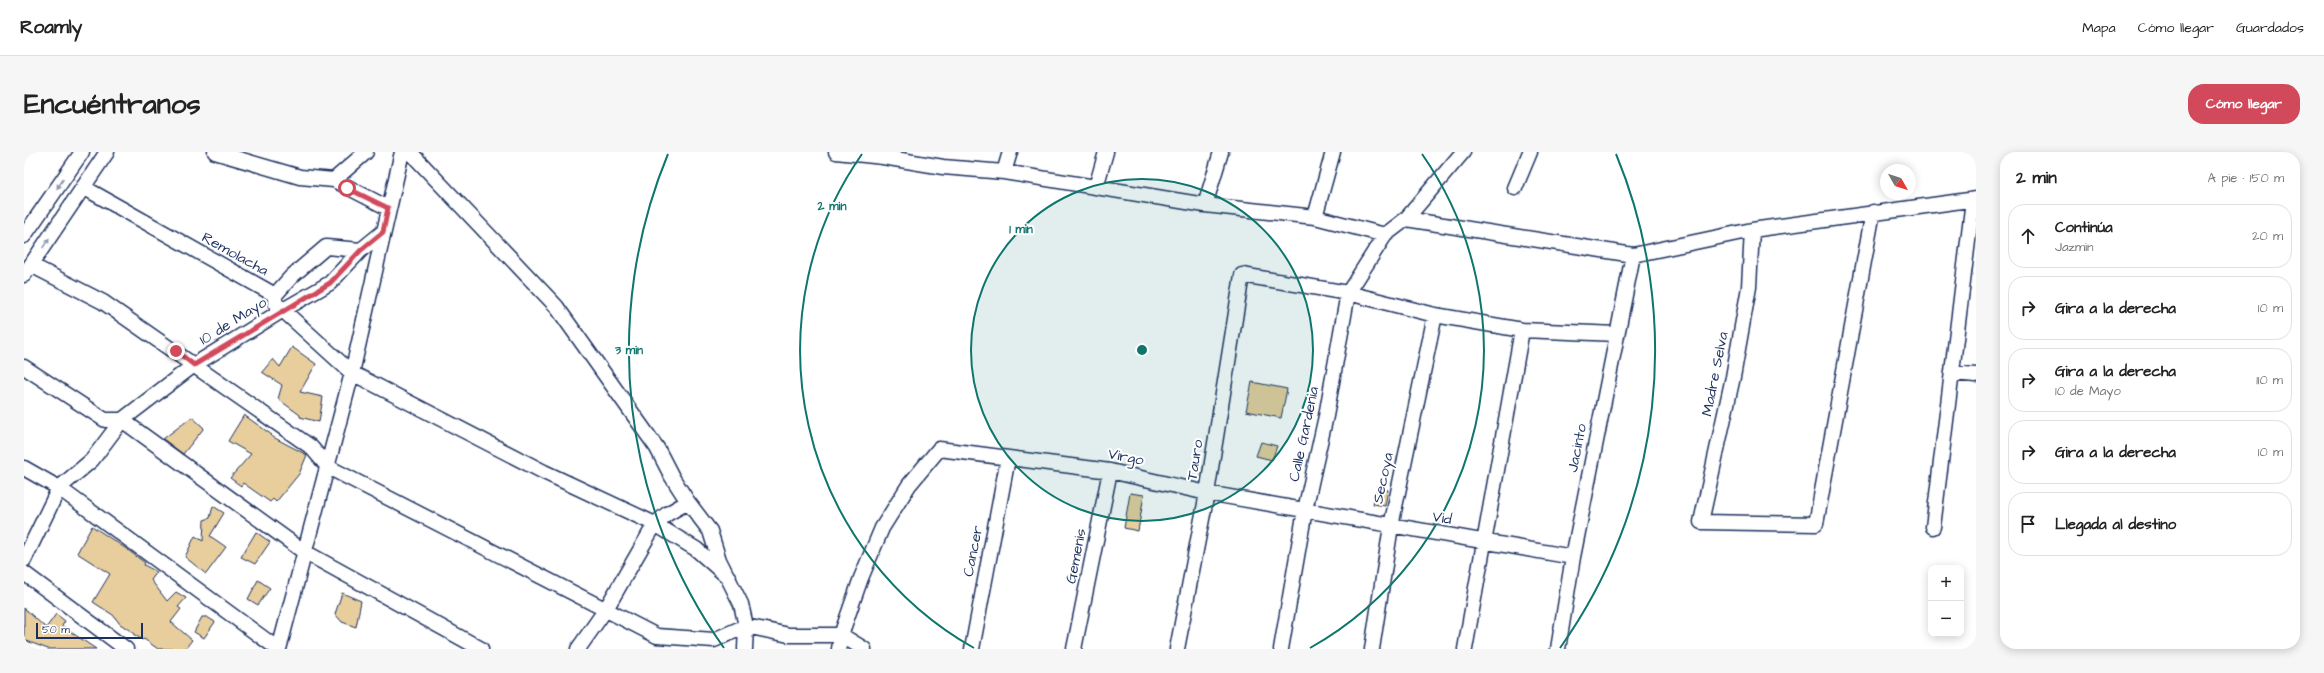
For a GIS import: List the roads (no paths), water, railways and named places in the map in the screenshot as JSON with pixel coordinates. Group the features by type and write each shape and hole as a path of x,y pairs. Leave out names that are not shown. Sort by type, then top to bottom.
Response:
{"street":[{"path":"25,230 82,152"},
{"path":"107,152 27,270 103,302 311,447 328,467 490,552 606,609 657,636 714,640 746,626 789,635 840,642 864,649"},
{"path":"215,152 300,177 334,180 388,208"},
{"path":"334,180 366,152"},
{"path":"24,468 59,488 278,649 303,551 328,467 352,373 388,208 402,152"},
{"path":"410,152 556,306 657,448 672,477 688,502 710,531 719,560 741,604 746,626 745,649"},
{"path":"836,152 859,153 943,167 1004,172 1205,205 1315,217 1385,235 1406,219 1463,152"},
{"path":"1004,172 1010,152"},
{"path":"1096,188 1106,152"},
{"path":"1205,205 1221,152"},
{"path":"1315,217 1333,152"},
{"path":"1515,188 1530,152"},
{"name":"Remolacha","path":"83,187 275,295 275,303 352,373 544,472 655,524 696,550 729,578"},
{"path":"1406,219 1633,254 1752,230 1873,212 1974,200 1933,527"},
{"name":"Madre Selva","path":"1752,230 1749,287 1733,377 1701,522 1816,524 1873,212"},
{"name":"10 de Mayo","path":"24,560 59,488 92,460 122,420 194,365 330,283 361,250 383,232"},
{"name":"Calle Gardenia","path":"1281,649 1305,510 1326,416 1348,293 1385,235"},
{"path":"275,295 292,276 326,246 361,250"},
{"name":"Jacinto","path":"1558,649 1573,557 1633,254"},
{"name":"Tauro","path":"1177,649 1207,492 1242,276 1348,293"},
{"path":"1348,293 1435,315 1522,330 1617,334"},
{"name":"Secoya","path":"1372,649 1390,526 1435,315"},
{"path":"1465,649 1522,330"},
{"path":"24,367 105,420 122,420 303,551 481,649"},
{"path":"1952,373 1976,376"},
{"name":"Virgo","path":"840,642 882,528 909,485 939,449 1110,471 1207,492 1305,510"},
{"name":"Cancer","path":"972,649 1008,458"},
{"name":"Gemenis","path":"1074,649 1110,471"},
{"path":"578,649 606,609 655,524 667,514 688,502"},
{"name":"Vid","path":"1305,510 1573,557"},
{"path":"24,573 126,649"}]}
